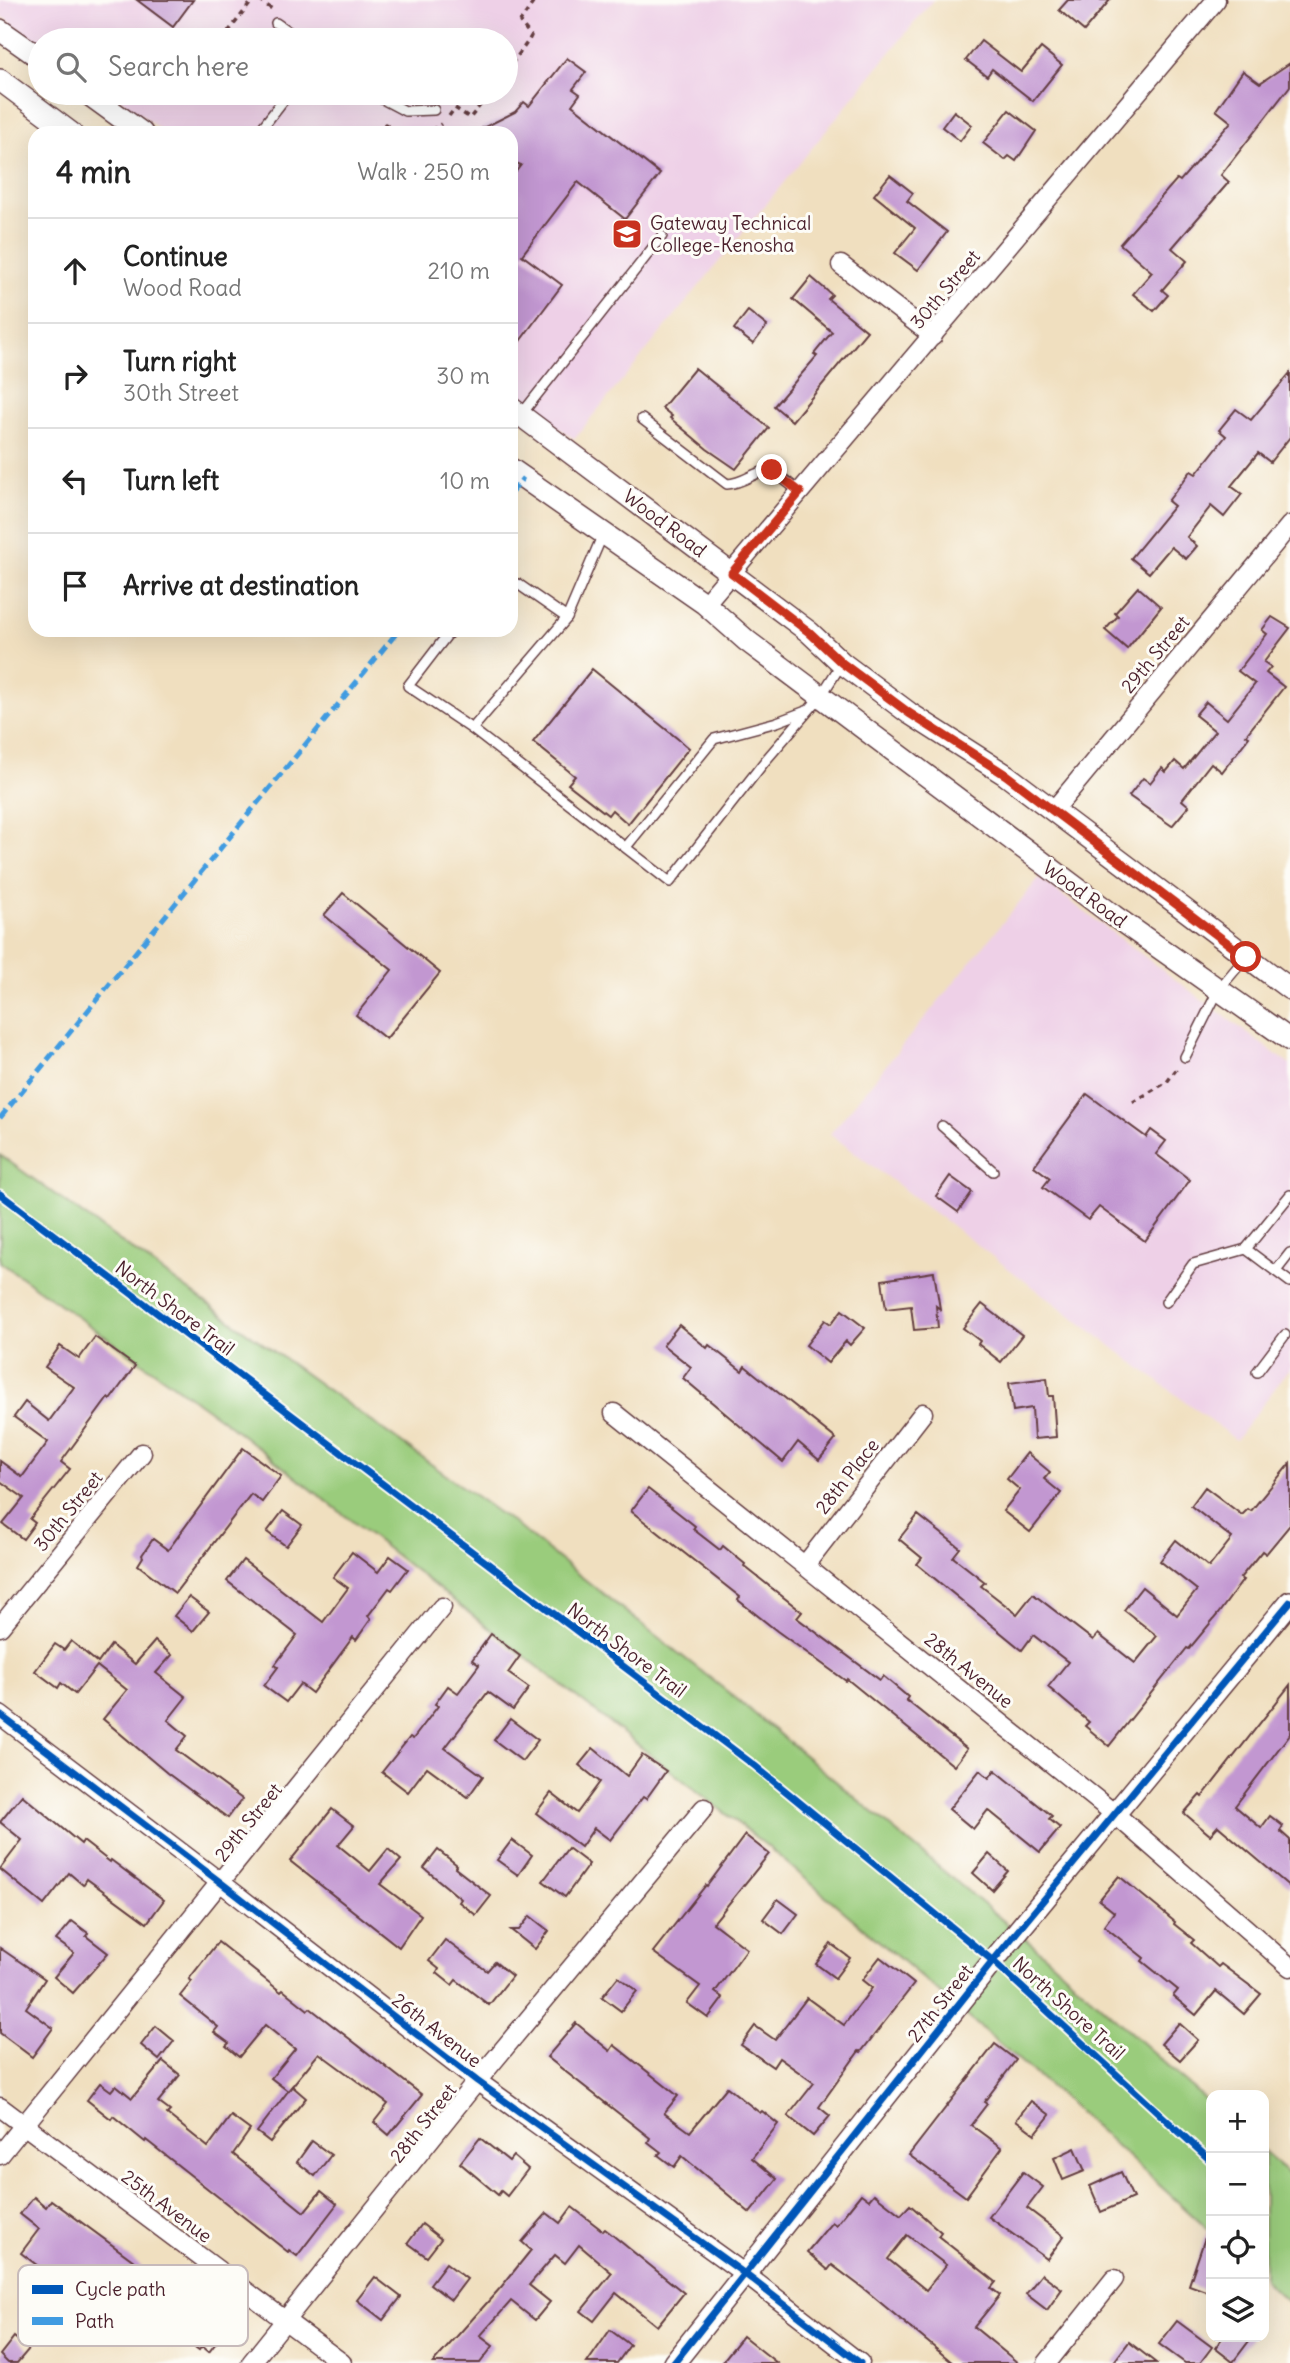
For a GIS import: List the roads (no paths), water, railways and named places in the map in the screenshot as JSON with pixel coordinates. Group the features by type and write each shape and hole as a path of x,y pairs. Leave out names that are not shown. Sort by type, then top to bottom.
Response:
{"street":[{"name":"30th Street","path":"705,604 1216,0"},
{"path":"0,30 28,50"},
{"path":"0,80 28,101"},
{"path":"33,105 62,126"},
{"path":"104,105 132,126"},
{"path":"841,265 933,336"},
{"name":"Wood Road","path":"518,412 809,632 842,663 909,713 1006,775 1290,989"},
{"name":"Wood Road","path":"518,474 705,604 814,703 1290,1040"},
{"name":"29th Street","path":"1052,811 1290,525"},
{"name":"28th Avenue","path":"614,1413 1116,1815 1290,1967"},
{"name":"28th Place","path":"805,1565 923,1413"},
{"name":"30th Street","path":"0,1627 142,1453"},
{"name":"27th Street","path":"674,2363 993,1961 1290,1602"},
{"name":"29th Street","path":"0,2155 442,1607"},
{"name":"26th Avenue","path":"0,1715 477,2081 745,2274 860,2363"},
{"name":"28th Street","path":"251,2363 477,2081 704,1808"},
{"name":"25th Avenue","path":"0,2108 212,2265"},
{"path":"1047,2363 1114,2279"},
{"name":"25th Avenue","path":"248,2292 342,2363"}],"lane":[{"path":"276,23 283,28"},
{"path":"263,126 280,105"},
{"path":"394,105 405,111 434,110"},
{"path":"518,409 662,236"},
{"path":"642,419 727,484 740,483 758,471 772,470 800,492"},
{"path":"472,729 567,618 603,534"},
{"path":"518,584 567,618"},
{"path":"446,637 408,686 472,729 670,882 814,703 842,663"},
{"path":"626,846 714,738 777,722 814,703"},
{"path":"1185,1057 1219,989 1246,957"},
{"path":"942,1126 993,1171"},
{"path":"1166,1302 1193,1264 1246,1249 1290,1195"},
{"path":"1246,1249 1290,1281"},
{"path":"1276,1271 1290,1253"},
{"path":"1257,1372 1285,1335"}],"place":[{"name":"Gateway Technical College-Kenosha","path":"627,234"}]}
